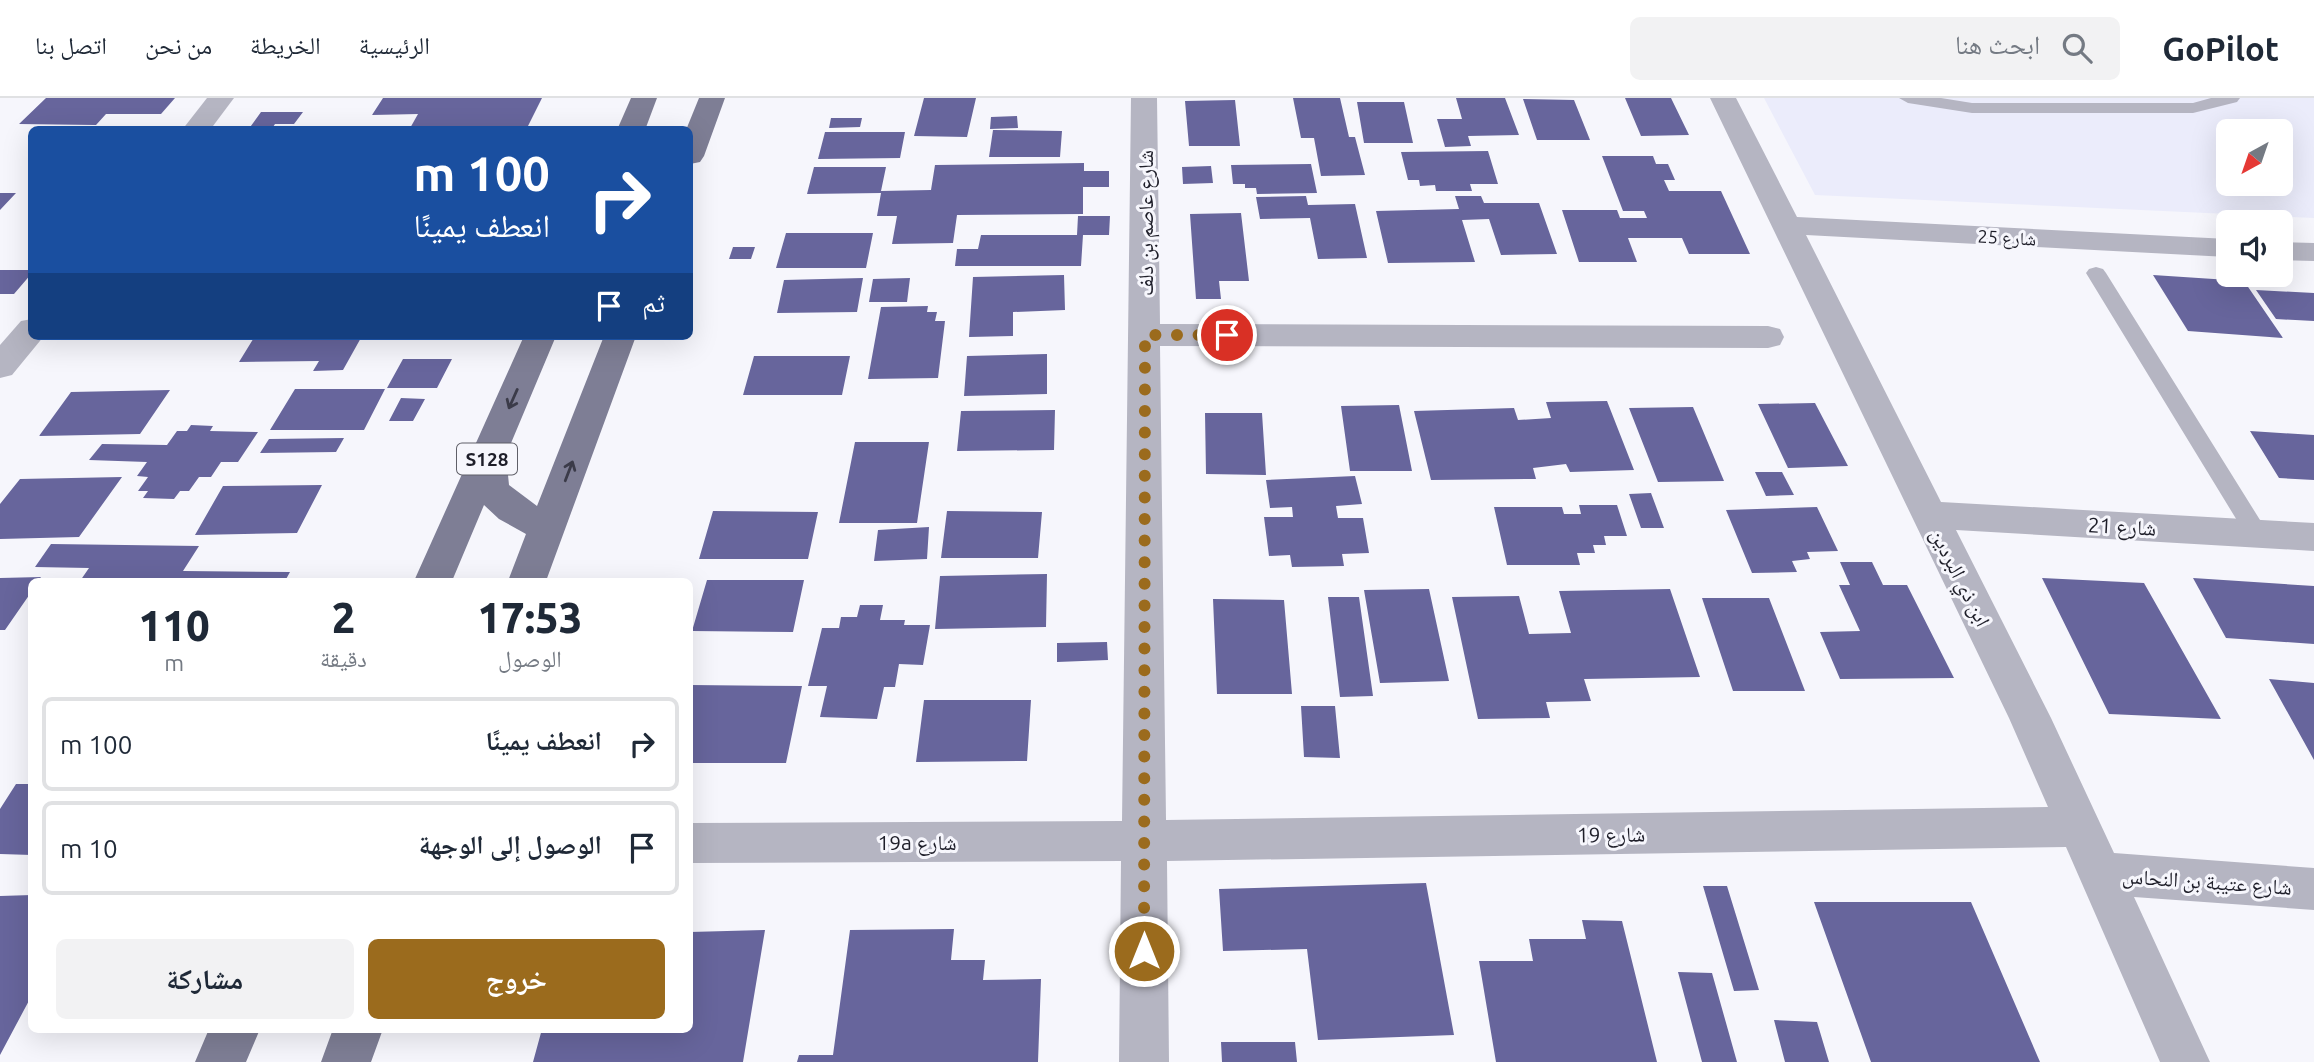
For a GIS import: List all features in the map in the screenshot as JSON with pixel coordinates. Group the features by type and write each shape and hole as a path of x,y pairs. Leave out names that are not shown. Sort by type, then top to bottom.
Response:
{"main road":[{"path":"633,126 644,98"},
{"path":"693,148 712,98"},
{"name":"S128","path":"434,578 538,340"},
{"path":"528,578 618,340"},
{"path":"488,455 489,479 495,492 508,506 547,527"},
{"path":"345,1062 356,1033"}],"street":[{"path":"198,126 221,98"},
{"name":"شارع عاصم بن دلف","path":"1144,98 1144,1062"},
{"name":"ابن ذي البردين","path":"1723,98 2030,718 2185,1062"},
{"name":"شارع 25","path":"1786,225 2216,247"},
{"path":"2293,251 2314,252"},
{"path":"0,368 28,334"},
{"path":"1145,335 1768,337"},
{"name":"شارع 21","path":"1930,515 2314,537"},
{"name":"شارع 19","path":"1144,841 2078,827"},
{"name":"19a شارع","path":"693,843 1144,841"},
{"name":"شارع عتيبة بن النحاس","path":"2100,873 2314,889"}],"lane":[{"path":"1909,98 1972,108 2193,108 2231,98"},
{"path":"2096,273 2257,534"}],"shaded area":[{"path":"1764,98 2314,98 2314,218 2293,217 2293,210 2216,210 2216,213 1815,195"}],"building":[{"path":"46,98 175,98 161,114 106,114 96,125 19,124"},
{"path":"383,98 542,98 528,126 411,126 418,114 372,115"},
{"path":"924,98 976,98 967,137 914,136"},
{"path":"1293,98 1340,98 1349,137 1355,137 1365,175 1321,176 1314,138 1301,138"},
{"path":"1456,98 1505,98 1519,135 1468,136 1471,146 1445,147 1437,119 1462,119"},
{"path":"1625,98 1671,98 1689,135 1641,136"},
{"path":"1523,99 1574,100 1590,140 1537,140"},
{"path":"1235,100 1240,146 1189,146 1185,101"},
{"path":"1357,102 1404,102 1413,143 1364,143"},
{"path":"261,112 303,112 294,124 251,126"},
{"path":"1017,116 1018,128 990,129 991,117"},
{"path":"831,118 862,118 860,127 829,128"},
{"path":"993,130 1062,131 1060,157 989,157"},
{"path":"825,132 905,132 900,158 818,159"},
{"path":"1488,151 1498,184 1470,184 1472,191 1436,191 1435,185 1420,186 1419,180 1408,180 1401,152"},
{"path":"1602,156 1653,156 1656,164 1668,164 1675,180 1664,180 1669,191 1721,191 1750,254 1689,254 1682,238 1628,238 1637,262 1579,262 1562,210 1617,210 1620,218 1647,218 1644,211 1623,211"},
{"path":"1084,163 1084,171 1109,171 1109,187 1083,187 1083,214 957,215 953,243 892,244 897,216 877,216 881,193 807,194 814,167 886,167 881,191 931,190 935,165"},
{"path":"1311,164 1317,193 1257,194 1256,188 1233,184 1231,165"},
{"path":"1211,166 1213,183 1183,184 1182,167"},
{"path":"0,193 16,193 0,210"},
{"path":"1306,196 1308,205 1355,204 1367,258 1318,259 1310,218 1260,219 1256,197"},
{"path":"1455,196 1481,196 1484,203 1539,203 1557,254 1501,255 1489,219 1462,220 1475,262 1388,263 1376,211 1459,209"},
{"path":"1241,213 1249,281 1219,281 1221,299 1196,299 1190,214"},
{"path":"1078,216 1110,216 1109,235 1083,235 1081,266 955,266 957,249 978,249 981,235 1077,235"},
{"path":"786,233 873,233 866,268 776,268"},
{"path":"733,247 755,247 751,259 729,259"},
{"path":"0,270 28,270 28,278 14,294 0,294"},
{"path":"1064,275 1065,310 1013,312 1013,336 969,337 973,277"},
{"path":"2153,275 2216,279 2216,287 2248,287 2283,338 2188,331"},
{"path":"863,278 857,312 777,313 784,280"},
{"path":"910,278 907,302 869,302 873,279"},
{"path":"2256,290 2314,293 2314,321 2276,319"},
{"path":"928,306 927,312 937,312 935,321 945,321 938,378 868,379 881,307"},
{"path":"253,340 360,340 343,370 313,371 319,361 239,362"},
{"path":"1047,354 1047,394 964,396 967,356"},
{"path":"754,356 850,356 842,395 743,395"},
{"path":"403,359 452,359 437,388 387,388"},
{"path":"295,389 385,389 364,430 270,430"},
{"path":"170,390 140,434 39,436 71,392"},
{"path":"401,398 425,399 413,421 389,421"},
{"path":"1607,401 1634,470 1570,472 1566,464 1533,468 1536,479 1431,480 1414,411 1514,408 1518,420 1551,418 1546,402"},
{"path":"1815,403 1848,466 1788,468 1758,404"},
{"path":"1399,405 1412,471 1350,471 1341,406"},
{"path":"1693,407 1724,481 1658,482 1629,408"},
{"path":"1055,410 1054,450 957,451 961,411"},
{"path":"1205,413 1262,413 1266,475 1206,474"},
{"path":"191,425 213,426 210,431 258,432 238,462 221,462 211,477 199,477 189,491 180,491 174,499 143,498 148,491 138,491 148,477 137,476 147,462 89,460 102,444 167,445 177,431 187,431"},
{"path":"2250,431 2314,435 2314,480 2279,478"},
{"path":"344,438 336,452 260,453 269,439"},
{"path":"855,442 929,442 917,523 839,523"},
{"path":"1755,472 1782,472 1794,495 1766,496"},
{"path":"1355,476 1362,504 1336,506 1338,518 1363,518 1369,553 1342,554 1344,566 1292,567 1290,555 1269,556 1264,517 1293,517 1292,507 1270,508 1266,480"},
{"path":"122,477 79,537 0,539 0,504 20,479"},
{"path":"322,485 297,533 195,535 223,486"},
{"path":"1651,493 1664,528 1641,528 1629,494"},
{"path":"1579,505 1617,505 1627,536 1604,536 1606,545 1593,545 1595,553 1577,553 1580,565 1507,565 1494,507 1562,507 1564,514 1581,514"},
{"path":"1817,507 1838,551 1807,552 1810,559 1792,561 1797,572 1752,573 1726,510"},
{"path":"713,511 818,512 808,559 699,559"},
{"path":"947,511 1042,512 1038,558 941,558"},
{"path":"929,527 927,559 874,561 878,530"},
{"path":"51,544 199,546 183,571 290,572 287,578 82,578 89,568 35,567"},
{"path":"1840,562 1872,562 1883,585 1907,585 1954,678 1840,679 1820,632 1860,631 1839,585 1850,585"},
{"path":"1047,574 1046,627 935,629 940,576"},
{"path":"41,577 28,578 28,597 5,630 0,630 0,578"},
{"path":"2042,578 2144,583 2221,719 2109,714"},
{"path":"2193,578 2314,586 2314,644 2226,638"},
{"path":"707,580 804,580 793,632 693,631"},
{"path":"1429,589 1449,681 1380,683 1364,590"},
{"path":"1670,589 1700,677 1584,679 1591,701 1546,702 1550,718 1478,719 1452,597 1519,596 1529,634 1571,633 1559,591"},
{"path":"1328,597 1359,597 1373,696 1340,697"},
{"path":"1702,598 1769,598 1805,691 1733,691"},
{"path":"1213,599 1284,600 1292,694 1217,694"},
{"path":"860,605 883,605 880,620 905,620 904,625 930,625 923,665 899,664 895,687 884,687 877,719 820,717 827,686 808,686 822,628 839,628 841,617 857,617"},
{"path":"1107,642 1108,660 1057,662 1057,643"},
{"path":"2269,679 2314,683 2314,760"},
{"path":"693,685 802,686 786,763 693,763"},
{"path":"924,700 1031,700 1027,761 916,762"},
{"path":"1301,706 1335,706 1340,758 1304,757"},
{"path":"16,784 28,784 28,855 0,854 0,809"},
{"path":"1426,883 1454,1035 1318,1040 1307,949 1223,951 1219,889"},
{"path":"1703,886 1727,886 1759,990 1734,991"},
{"path":"28,895 28,1002 0,1055 0,896"},
{"path":"1814,902 1971,902 2040,1062 1871,1062"},
{"path":"1582,920 1622,921 1657,1062 1496,1062 1479,961 1533,961 1529,939 1586,939"},
{"path":"954,929 951,960 985,960 983,980 1041,979 1038,1062 797,1062 799,1055 833,1055 850,930"},
{"path":"765,930 743,1062 533,1062 541,1033 693,1033 693,932"},
{"path":"1678,972 1712,973 1737,1062 1702,1062"},
{"path":"1774,1020 1817,1022 1829,1062 1785,1062"},
{"path":"1221,1042 1295,1042 1297,1062 1222,1062"}],"route":[{"path":"1144,951 1145,335 1227,335"}]}
